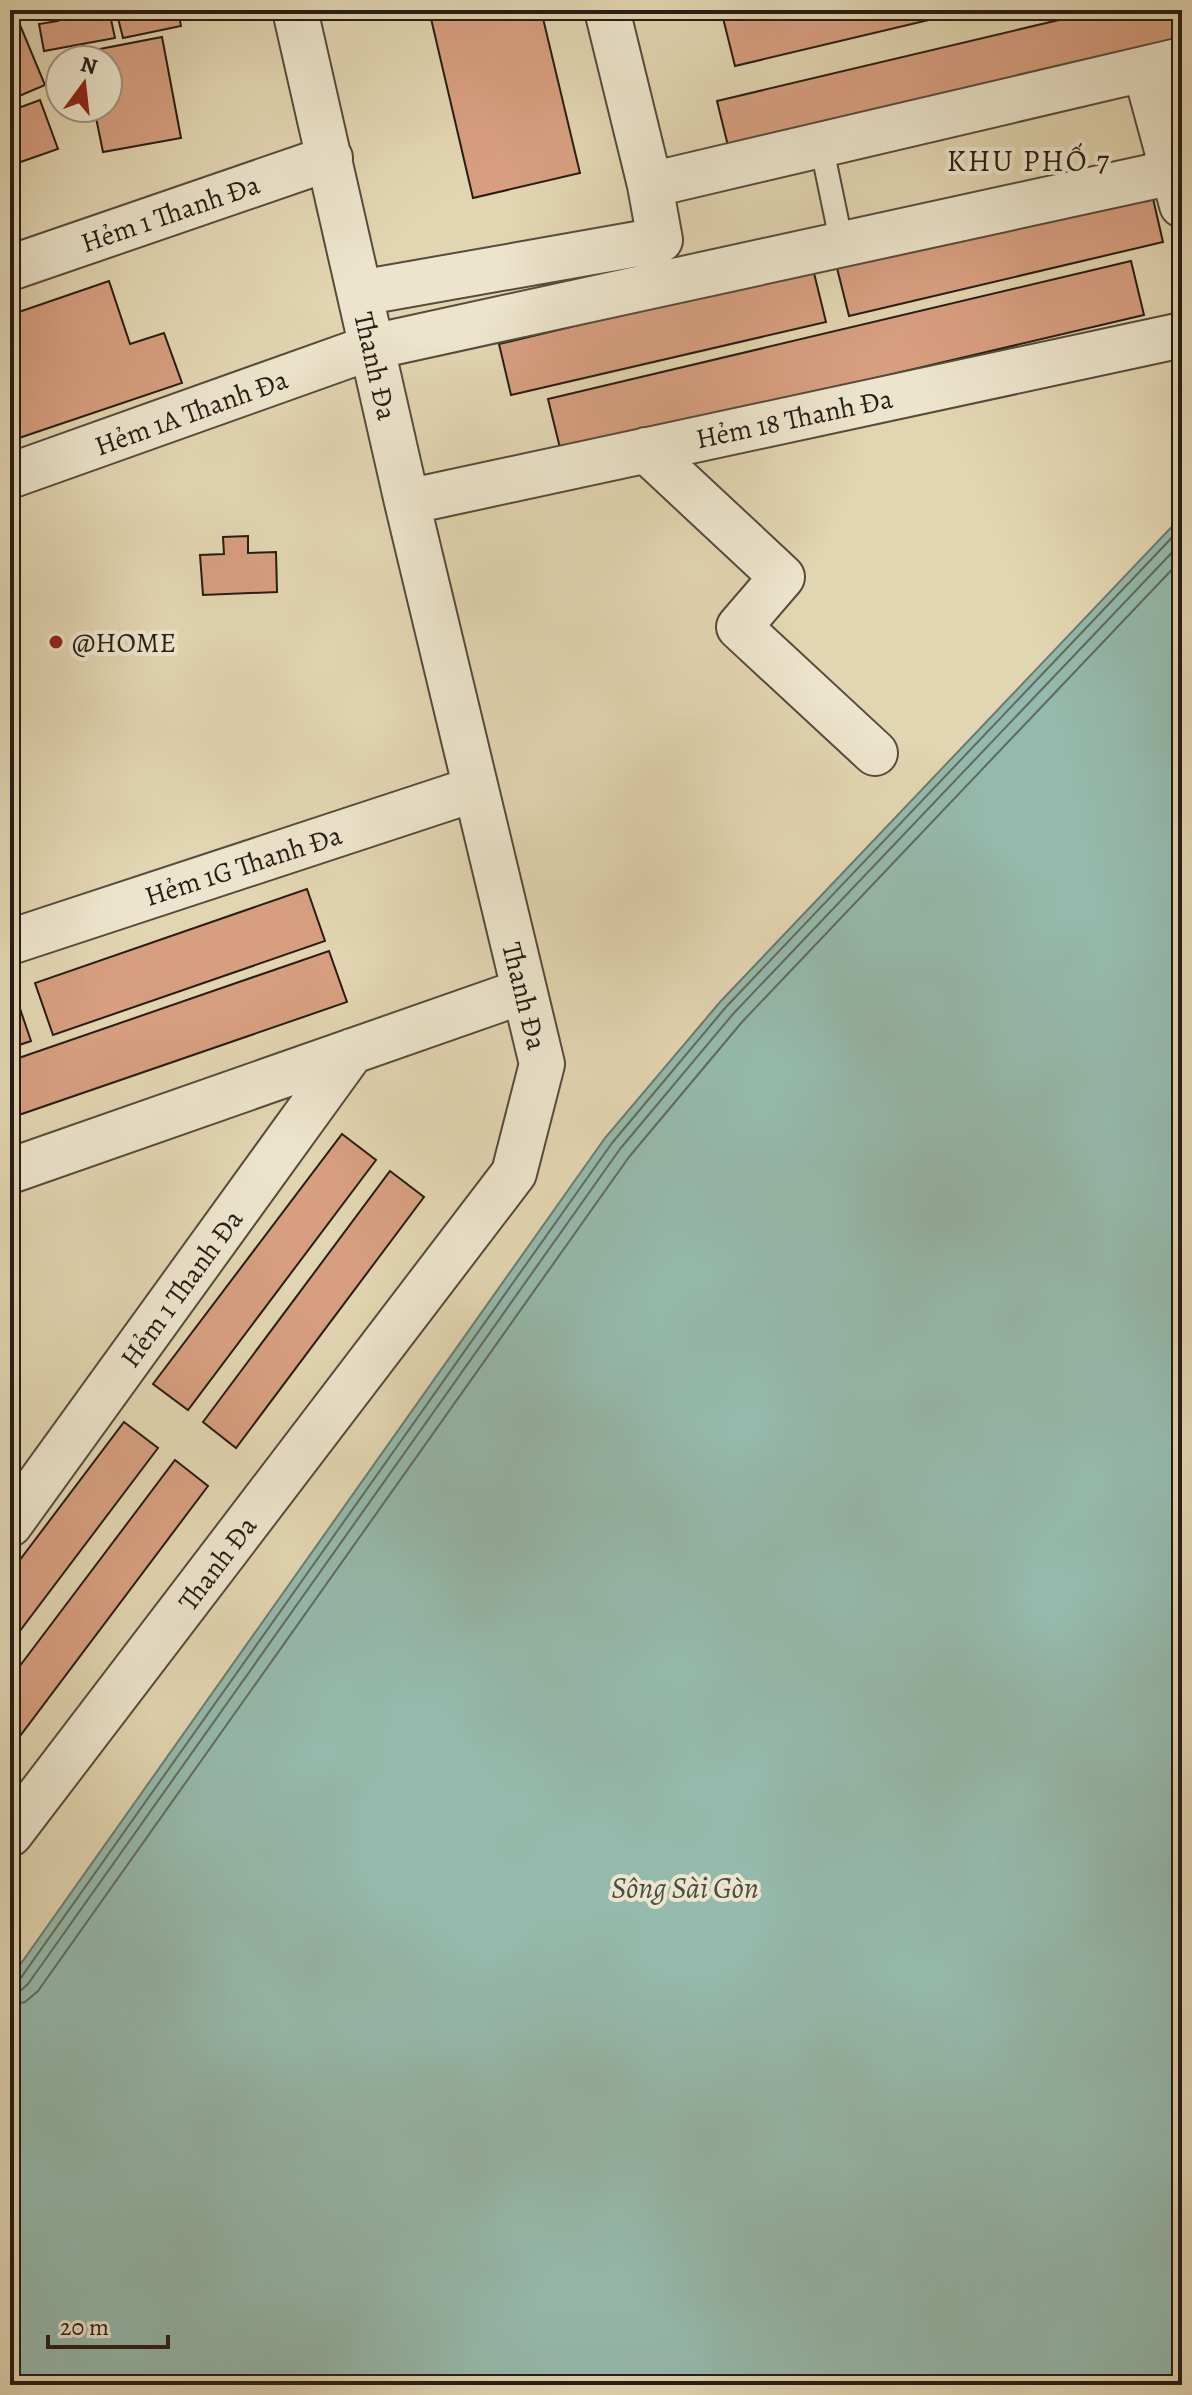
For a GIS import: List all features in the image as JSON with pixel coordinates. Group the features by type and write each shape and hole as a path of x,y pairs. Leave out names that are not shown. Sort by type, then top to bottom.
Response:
{"street":[{"name":"Thanh Đa","path":"10,1834 514,1173 542,1064 407,502 295,10"},
{"path":"360,293 660,240 650,185 607,10"},
{"path":"650,185 1163,64 1178,188"},
{"name":"Hẻm 1 Thanh Đa","path":"10,268 330,158"},
{"name":"Hẻm 1A Thanh Đa","path":"10,476 372,347 842,245 1178,188"},
{"name":"Hẻm 18 Thanh Đa","path":"407,502 1182,335"},
{"path":"646,450 782,577 739,627 875,753"},
{"name":"Hẻm 1G Thanh Đa","path":"10,942 475,789"},
{"path":"10,1171 524,991"},
{"name":"Hẻm 1 Thanh Đa","path":"10,1524 352,1051"}],"lane":[{"path":"821,144 842,245"}],"water":[{"name":"Sông Sài Gòn","path":"1182,516 1182,2385 10,2385 10,1979 605,1138 720,1002"}],"building":[{"path":"56,10 109,10 115,38 82,44 44,44 44,51 39,24 58,21"},
{"path":"116,10 178,10 181,26 123,38"},
{"path":"429,10 541,10 580,173 473,198"},
{"path":"740,10 971,10 735,66 722,14"},
{"path":"1101,10 1182,10 1182,47 730,154 717,101"},
{"path":"20,25 44,85 10,100 10,29"},
{"path":"162,37 181,138 103,152 97,124 124,124 124,44"},
{"path":"40,100 44,124 49,124 58,149 12,165 16,182 10,183 10,111"},
{"path":"1151,190 1163,242 849,316 836,264"},
{"path":"1131,261 1144,315 561,452 548,399"},
{"path":"813,269 826,322 511,395 499,344"},
{"path":"109,281 130,344 164,333 182,383 10,441 10,315"},
{"path":"248,536 248,553 276,552 277,592 203,595 200,555 224,554 223,537"},
{"path":"307,889 325,941 53,1035 35,983"},
{"path":"329,951 347,1002 10,1118 10,1061"},
{"path":"14,991 31,1041 10,1048 10,992"},
{"path":"342,1134 376,1160 188,1410 153,1384"},
{"path":"390,1171 424,1197 236,1448 203,1422"},
{"path":"124,1422 158,1448 10,1644 10,1573"},
{"path":"175,1460 208,1486 20,1736 10,1728 10,1679"}],"place":[{"name":"@HOME","path":"56,642"}],"district":[{"name":"KHU PHỐ 7","path":"1029,161"}]}
